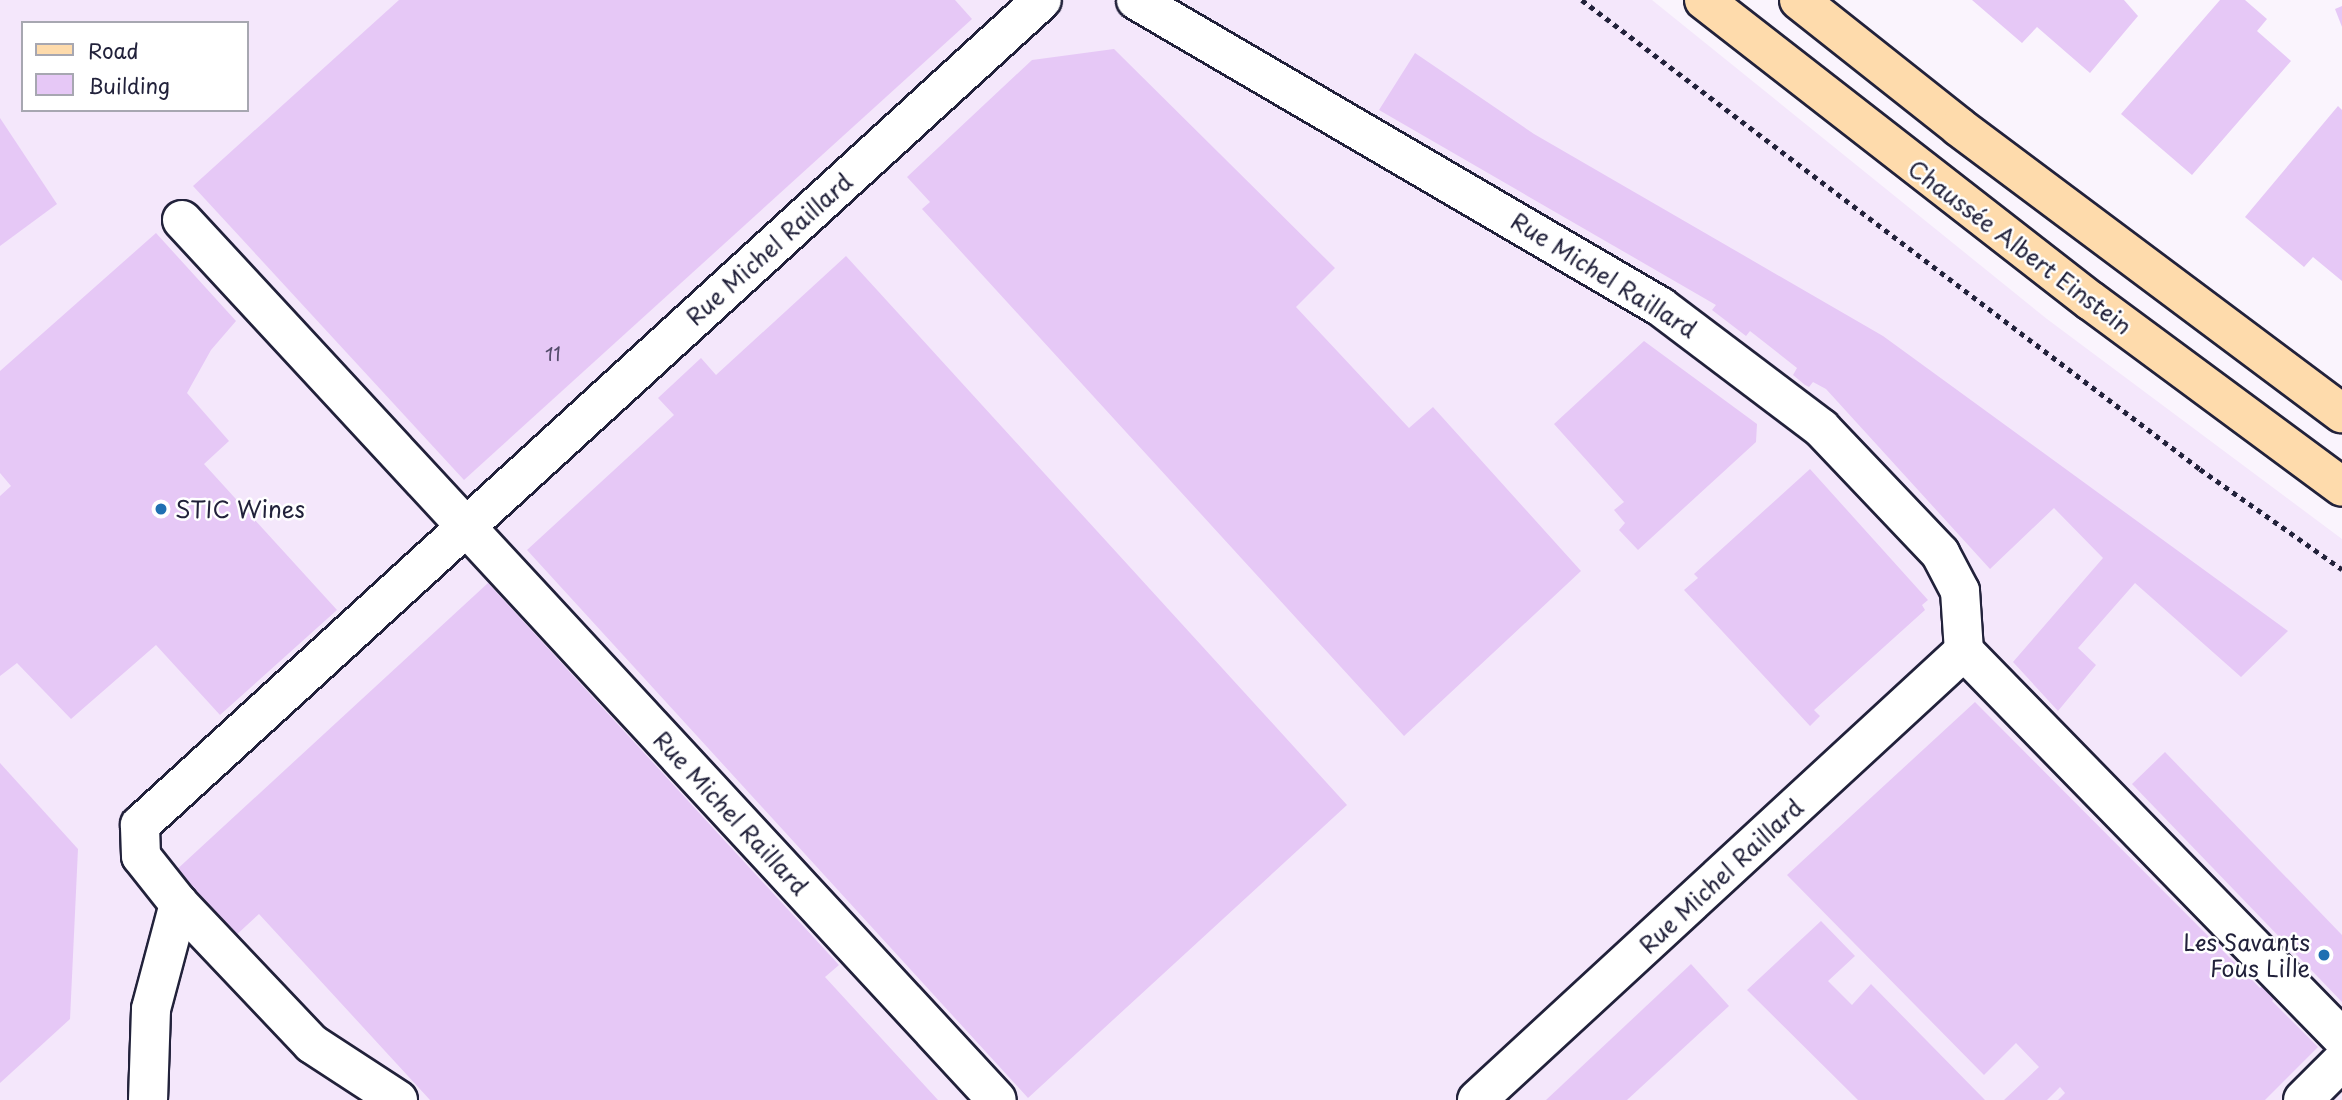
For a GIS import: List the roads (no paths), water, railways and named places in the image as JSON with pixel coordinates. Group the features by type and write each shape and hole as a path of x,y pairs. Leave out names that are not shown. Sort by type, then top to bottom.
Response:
{"main road":[{"name":"Chaussée Albert Einstein","path":"1704,0 2070,285 2342,487"},
{"path":"1799,0 1959,127 2342,413"}],"street":[{"name":"Rue Michel Raillard","path":"398,1100 312,1044 179,904 141,856 140,825 1042,0"},
{"name":"Rue Michel Raillard","path":"1136,0 1587,261 1704,337 1840,444 1940,553 1960,591 1965,651 1477,1100"},
{"path":"182,220 466,526"},
{"name":"Rue Michel Raillard","path":"466,526 997,1100"},
{"path":"1965,651 2342,1038"},
{"path":"148,1100 151,1009 179,904"},
{"path":"2303,1100 2342,1061"}],"place":[{"name":"STIC Wines","path":"161,509"},
{"name":"Les Savants Fous Lille","path":"2324,955"}]}
